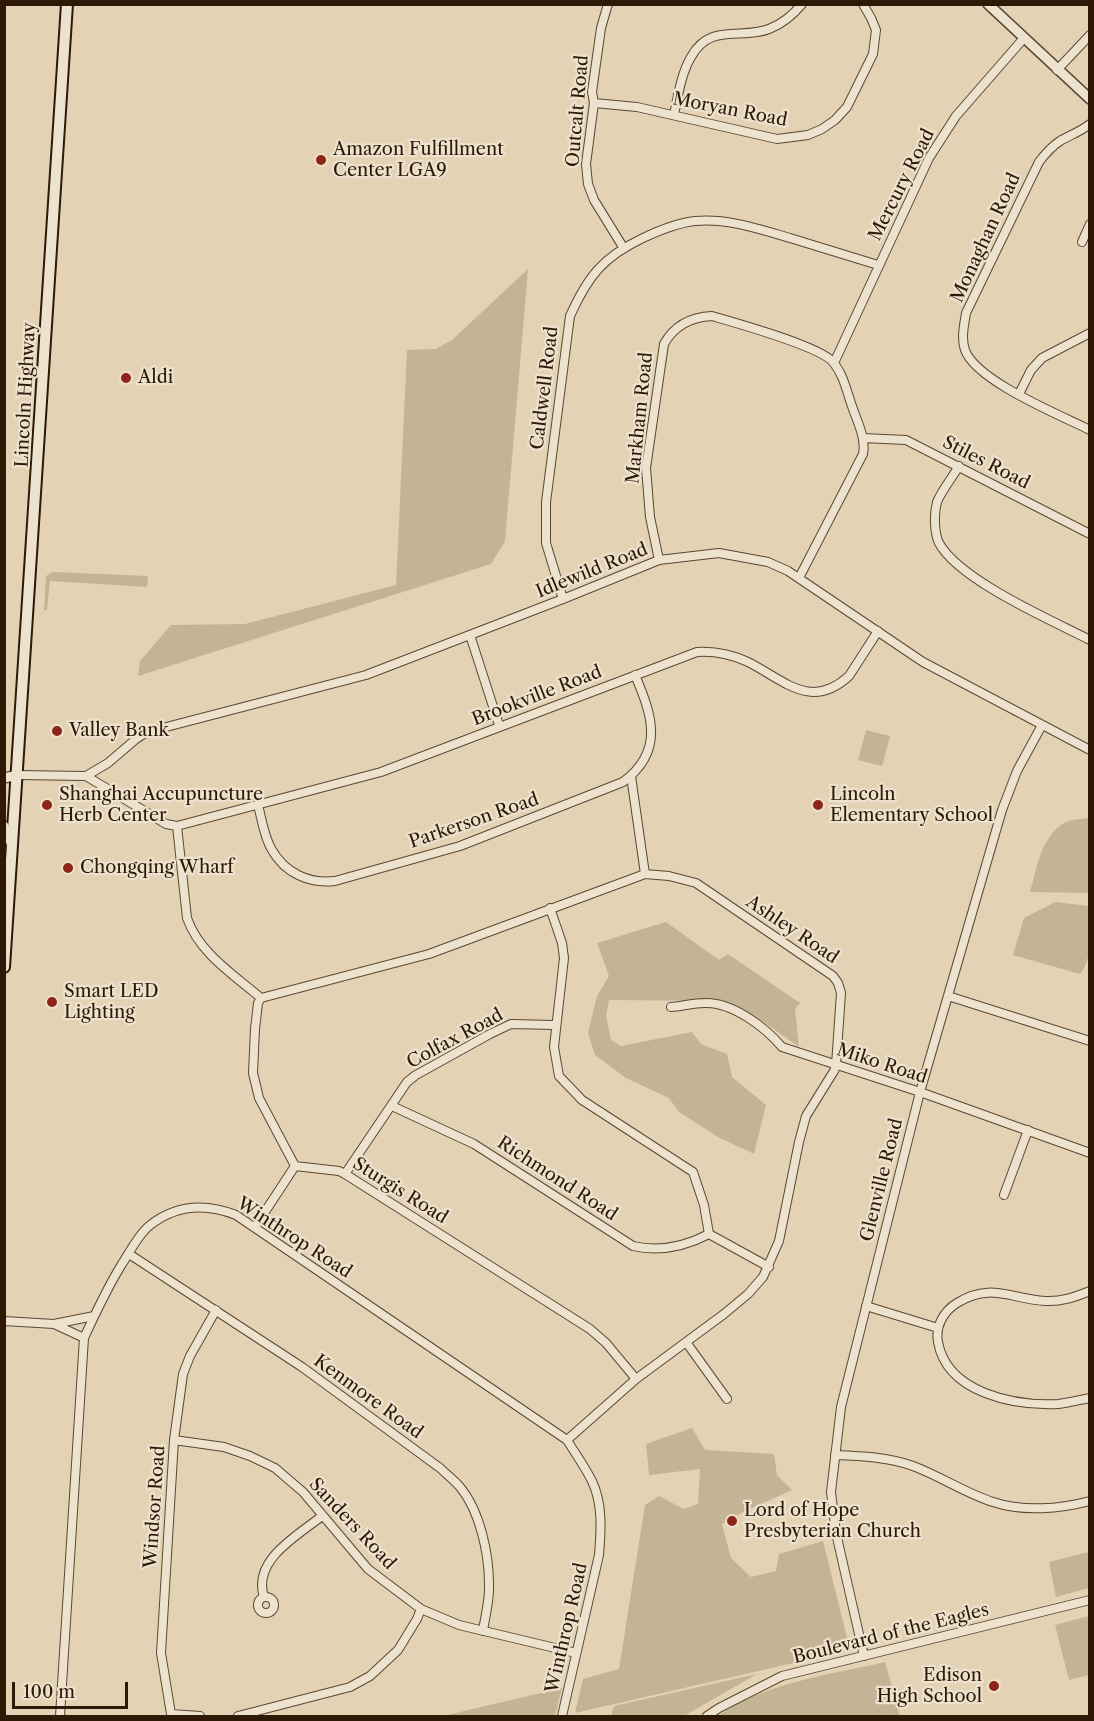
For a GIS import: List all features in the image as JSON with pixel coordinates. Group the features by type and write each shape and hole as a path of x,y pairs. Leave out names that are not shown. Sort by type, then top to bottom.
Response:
{"main road":[{"name":"Lincoln Highway","path":"4,967 67,4"}],"street":[{"name":"Outcalt Road","path":"608,4 604,13 592,92 594,104 586,164 588,184 594,200 623,247"},
{"path":"674,114 685,68 698,48 715,36 726,33 768,30 787,19 802,4"},
{"name":"Moryan Road","path":"594,104 638,107 777,139 808,135 835,120 847,107 873,54 876,30 863,4"},
{"path":"988,4 1089,99"},
{"path":"1057,70 1089,35"},
{"name":"Mercury Road","path":"834,363 929,158 971,97 1024,38"},
{"name":"Monaghan Road","path":"1089,124 1081,131 1058,142 1039,162 966,313 963,336 964,348 968,357 989,377 1089,430"},
{"name":"Caldwell Road","path":"563,599 546,543 546,502 566,334 570,316 588,281 606,260 623,247 676,224 717,221 742,224 878,265"},
{"path":"1082,242 1089,224"},
{"name":"Markham Road","path":"659,560 650,517 646,468 664,344 670,333 678,326 702,316 712,316 787,339 828,357 834,363"},
{"path":"1019,394 1031,370 1042,358 1089,333"},
{"path":"800,578 863,453 863,438 840,372 834,363"},
{"name":"Stiles Road","path":"863,438 906,440 1089,534"},
{"path":"959,466 937,502 935,528 938,542 963,569 996,591 1089,640"},
{"name":"Idlewild Road","path":"86,776 108,763 136,738 147,732 366,675 659,560 719,553 768,562 800,578 923,662 1089,750"},
{"name":"Brookville Road","path":"177,826 381,772 688,655 707,652 730,656 745,661 798,690 809,693 822,692 849,676 879,631"},
{"path":"470,635 500,725"},
{"path":"635,675 649,709 652,726 649,747 631,776 645,874"},
{"name":"Glenville Road","path":"864,1656 836,1533 831,1492 841,1407 920,1092 1002,810 1017,771 1042,725"},
{"path":"4,778 18,775 86,776 166,824 177,826 187,918 190,927 213,958 261,998 258,1003 255,1029 253,1073 259,1098 295,1166 255,1227"},
{"name":"Parkerson Road","path":"258,805 271,849 280,861 291,872 303,878 326,882 460,846 623,782 631,776"},
{"path":"4,826 13,849"},
{"name":"Ashley Road","path":"261,998 429,954 645,874 669,876 696,884 833,976 838,983 841,993 836,1065 806,1116 786,1215 769,1267 748,1294 636,1379 567,1440"},
{"path":"550,908 562,943 564,958 554,1047 559,1076 582,1100 693,1172 704,1205 709,1234 769,1267"},
{"path":"948,996 1089,1041"},
{"name":"Miko Road","path":"671,1007 707,1002 732,1007 773,1036 782,1047 920,1092 1089,1153"},
{"name":"Colfax Road","path":"345,1174 407,1082 416,1075 511,1024 555,1025"},
{"name":"Richmond Road","path":"392,1106 474,1144 633,1246 658,1249 698,1240 709,1234"},
{"path":"1004,1195 1028,1130"},
{"name":"Sturgis Road","path":"295,1166 339,1171 345,1174 591,1329 636,1379"},
{"name":"Winthrop Road","path":"60,1716 84,1338 105,1292 147,1228 166,1215 194,1206 220,1209 236,1215 567,1440 591,1479 601,1529 599,1555 562,1716"},
{"name":"Kenmore Road","path":"129,1254 302,1367 440,1468 460,1487 469,1501 483,1536 489,1568 490,1586 483,1631"},
{"path":"1089,1291 1065,1300 1045,1301 999,1292 976,1293 948,1311 938,1328 938,1343 949,1367 957,1376 980,1391 1020,1402 1041,1404 1059,1404 1089,1398"},
{"path":"866,1306 938,1328"},
{"name":"Windsor Road","path":"169,1715 161,1653 174,1440 183,1374 190,1356 216,1310"},
{"path":"4,1321 54,1324 94,1316"},
{"path":"54,1324 84,1338"},
{"path":"686,1341 727,1399"},
{"name":"Sanders Road","path":"174,1440 224,1447 275,1468 303,1492 368,1569 420,1610 459,1625 576,1653"},
{"path":"835,1455 892,1461 913,1466 995,1502 1016,1506 1042,1508 1089,1501"},
{"path":"264,1597 260,1586 263,1571 271,1558 322,1516"},
{"name":"Boulevard of the Eagles","path":"707,1716 719,1707 782,1676 1089,1600"},
{"path":"238,1716 350,1687 370,1676 398,1650 420,1610"},
{"path":"169,1715 200,1716"}],"shaded area":[{"path":"528,269 505,541 491,564 138,676 140,661 171,625 245,624 396,585 407,350 436,349 452,340"},
{"path":"53,572 148,576 147,587 50,581 47,610 44,610 46,576"},
{"path":"866,730 890,736 882,766 858,760"},
{"path":"1089,818 1089,893 1030,892 1041,853 1051,835 1066,822"},
{"path":"1055,902 1089,906 1089,951 1080,974 1013,955 1024,918"},
{"path":"666,922 719,960 728,954 800,1003 795,1009 799,1047 765,1023 725,1001 609,1000 606,1016 611,1040 621,1046 692,1032 701,1044 727,1054 732,1077 766,1105 754,1154 718,1137 679,1112 669,1098 626,1078 595,1055 588,1033 597,996 609,976 597,943"},
{"path":"692,1428 705,1450 774,1454 777,1475 792,1490 722,1524 731,1558 751,1577 776,1571 779,1554 823,1541 850,1650 575,1713 583,1679 619,1669 645,1505 659,1496 684,1509 698,1504 700,1469 649,1475 646,1444"},
{"path":"1089,1552 1089,1588 1056,1597 1049,1562"},
{"path":"1089,1616 1089,1675 1069,1680 1055,1625"},
{"path":"885,1662 900,1716 718,1716 737,1704 777,1687"},
{"path":"757,1674 684,1716 611,1716 614,1706"},
{"path":"562,1688 555,1716 443,1716"}],"place":[{"name":"Amazon Fulfillment Center LGA9","path":"321,160"},
{"name":"Aldi","path":"126,378"},
{"name":"Valley Bank","path":"57,731"},
{"name":"Shanghai Accupuncture Herb Center","path":"47,805"},
{"name":"Lincoln Elementary School","path":"818,805"},
{"name":"Chongqing Wharf","path":"68,868"},
{"name":"Smart LED Lighting","path":"52,1002"},
{"name":"Lord of Hope Presbyterian Church","path":"732,1521"},
{"name":"Edison High School","path":"994,1686"}]}
